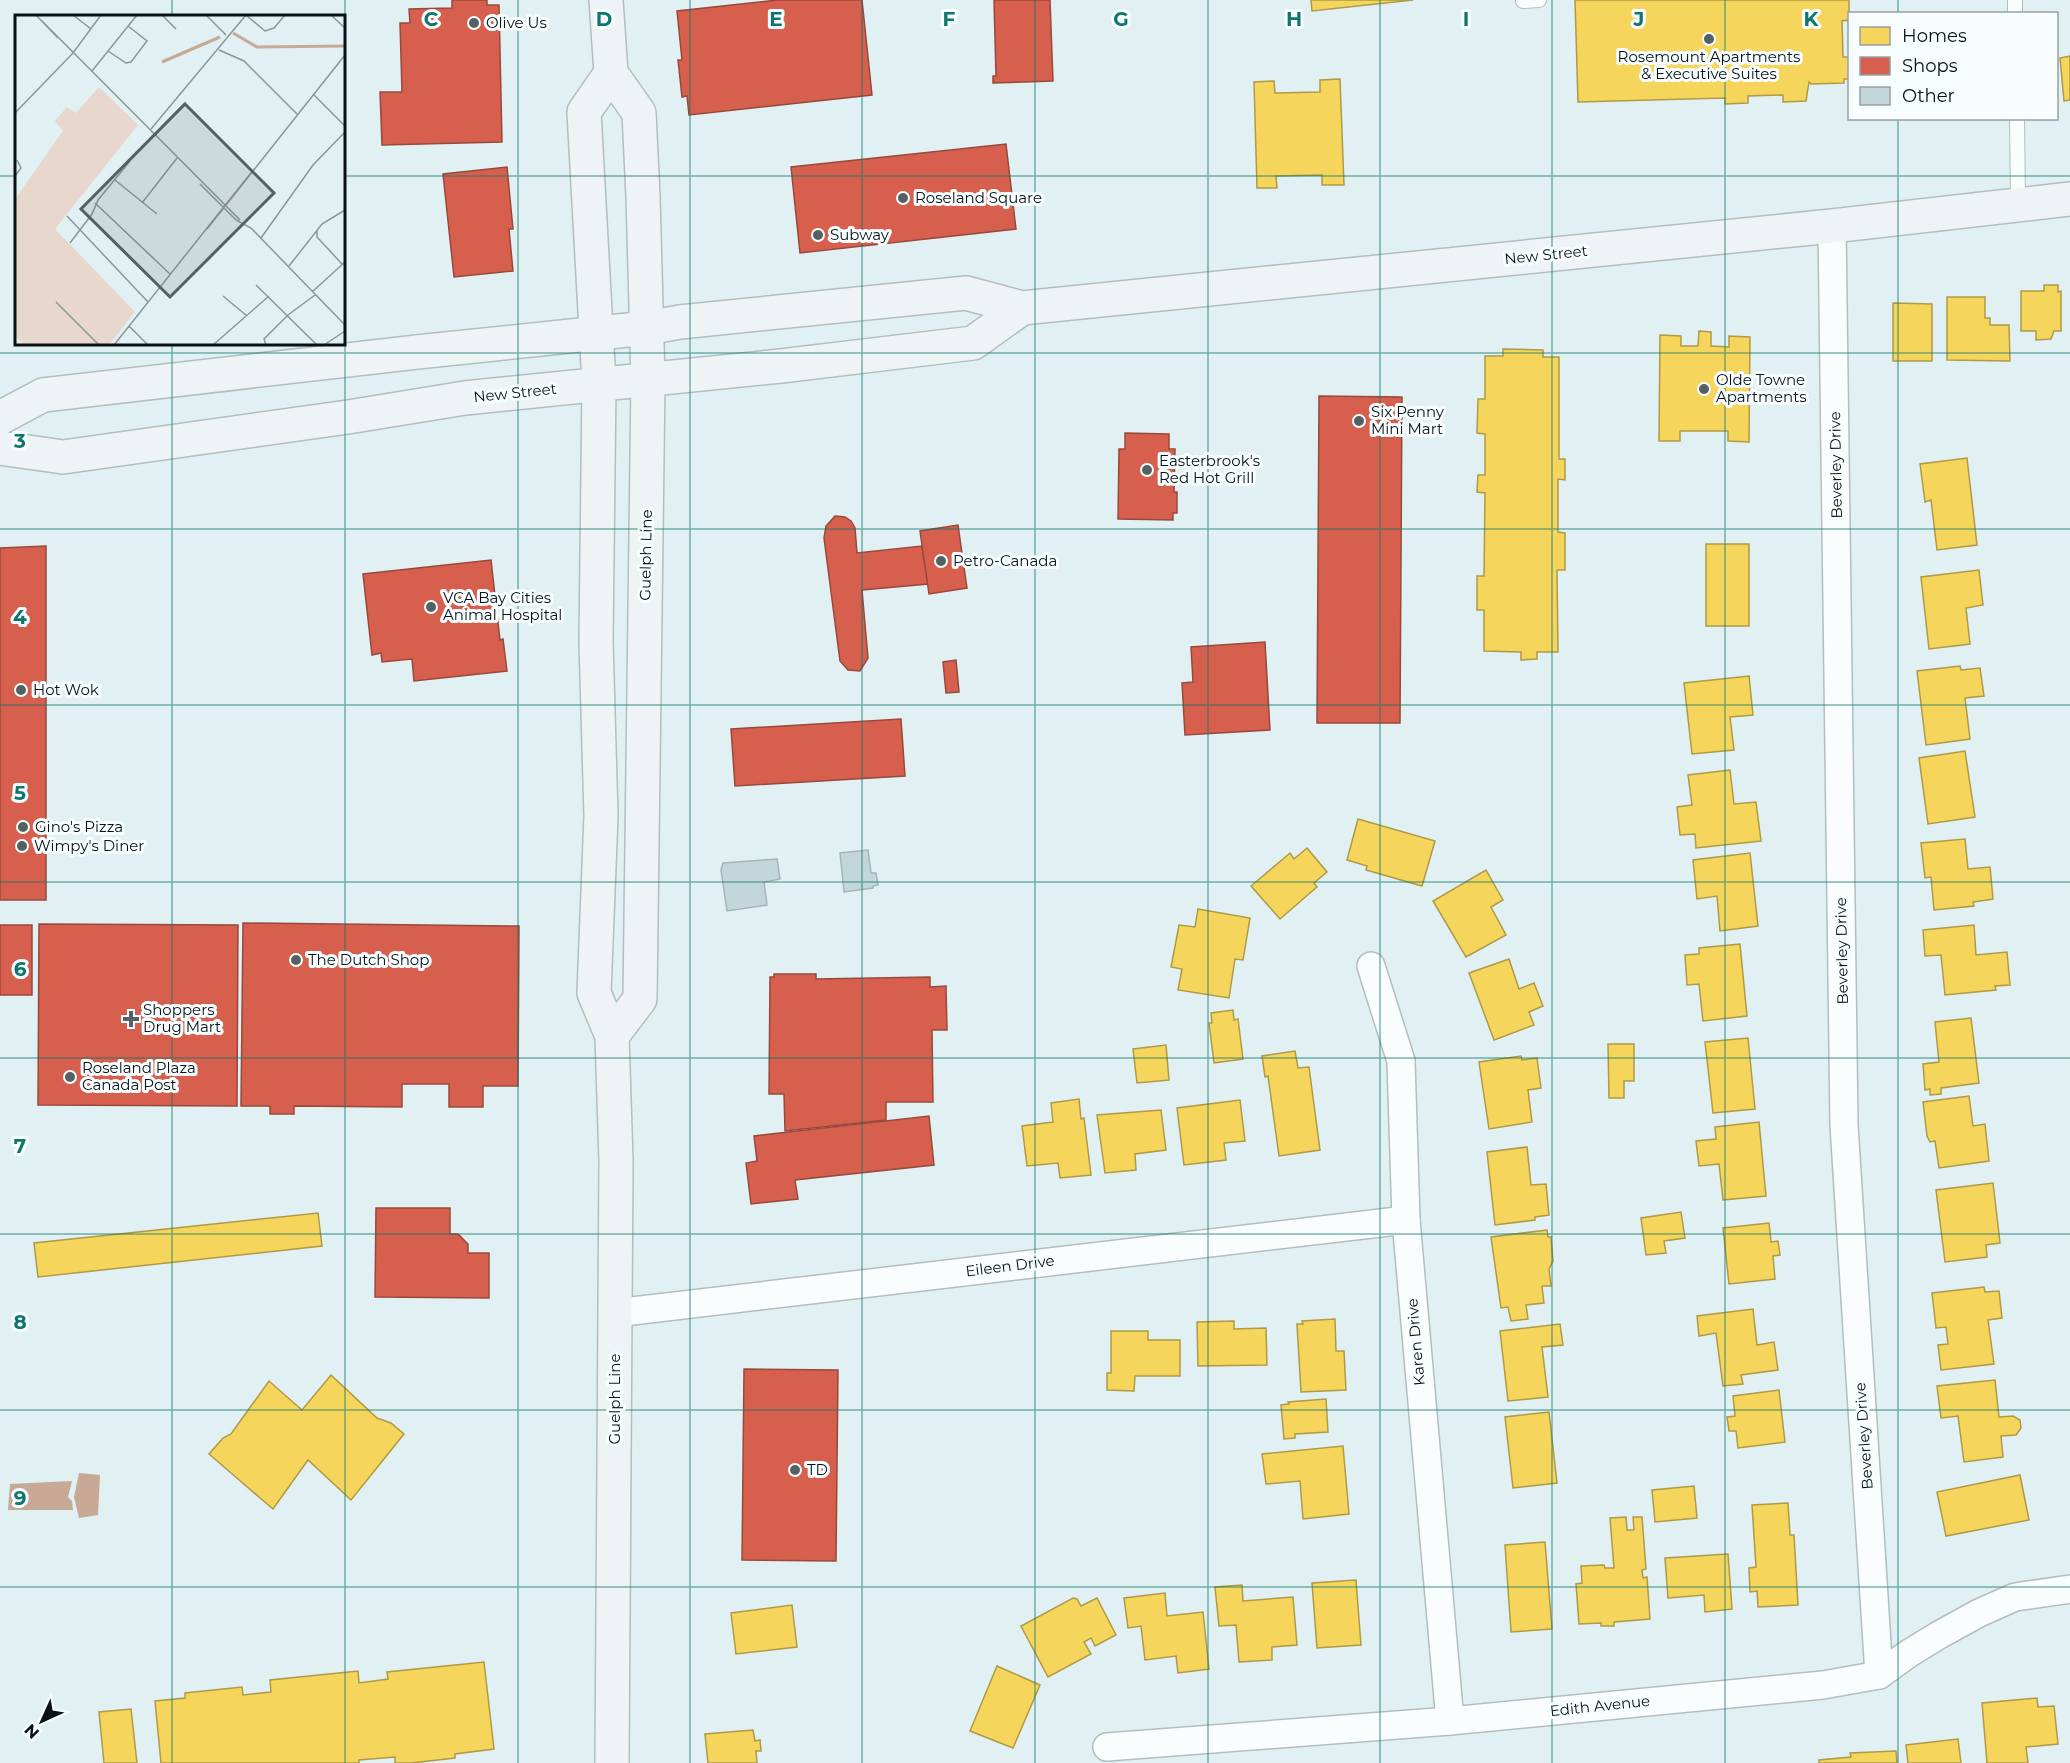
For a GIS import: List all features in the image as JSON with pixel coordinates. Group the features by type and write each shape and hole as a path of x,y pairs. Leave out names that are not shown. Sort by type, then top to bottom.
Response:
{"main road":[{"path":"606,0 611,73"},
{"name":"Guelph Line","path":"612,1036 640,999 648,380 639,112 611,73 584,112 599,384 596,642 601,816 594,993 612,1036 615,1161 612,1763"},
{"name":"New Street","path":"0,418 43,395 724,317 966,293 1022,308 1832,226 2070,199"},
{"name":"New Street","path":"0,448 63,457 348,417 465,398 648,380 973,343 1022,308"}],"street":[{"name":"Beverley Drive","path":"1832,226 1844,1125 1879,1676"},
{"name":"Karen Drive","path":"1371,966 1401,1061 1406,1220 1450,1721"},
{"name":"Eileen Drive","path":"615,1313 1406,1220"},
{"name":"Edith Avenue","path":"1107,1747 1450,1721 1823,1685 1879,1676 1908,1654 1939,1635 2014,1597 2070,1589"}],"lane":[{"path":"1523,1 1539,0"},
{"path":"2017,120 2018,205"}],"shaded area":[{"path":"79,1473 100,1475 98,1515 79,1518 74,1497"},
{"path":"72,1481 68,1497 72,1501 73,1510 8,1510 10,1484"}],"building: Homes":[{"path":"1311,0 1413,0 1312,11"},
{"name":"Rosemount Apartments & Executive Suites","path":"1575,0 1849,0 1848,20 1842,21 1843,57 1848,57 1848,79 1844,79 1844,83 1811,84 1809,82 1806,101 1783,102 1783,95 1748,96 1748,103 1725,104 1725,98 1578,102"},
{"path":"2070,56 2070,100 2064,101 2060,58"},
{"path":"1340,79 1344,185 1322,185 1322,175 1276,176 1277,188 1257,188 1254,82 1274,81 1275,93 1320,92 1320,80"},
{"path":"2044,285 2058,285 2058,292 2061,291 2061,331 2054,331 2051,339 2036,340 2036,331 2021,331 2021,291 2044,291"},
{"path":"1947,297 1985,297 1985,318 1990,318 1990,325 2009,325 2010,361 1947,360"},
{"path":"1893,303 1932,304 1932,361 1893,361"},
{"name":"Olde Towne Apartments","path":"1699,331 1711,332 1711,346 1729,347 1729,336 1750,337 1749,442 1728,441 1728,431 1680,431 1680,441 1659,441 1660,335 1681,336 1681,346 1698,346"},
{"path":"1503,349 1543,350 1543,357 1559,357 1559,459 1565,459 1565,480 1558,479 1558,532 1565,533 1565,570 1557,570 1558,652 1537,652 1537,659 1521,660 1521,652 1484,651 1484,610 1477,610 1477,576 1484,576 1485,493 1477,492 1478,475 1485,475 1485,434 1477,433 1478,399 1485,399 1485,356 1503,356"},
{"path":"1967,458 1977,545 1937,550 1931,500 1925,502 1920,464"},
{"path":"1706,544 1749,544 1749,626 1706,626"},
{"path":"1979,570 1983,605 1966,608 1970,644 1929,649 1921,577"},
{"path":"1960,666 1961,670 1980,668 1984,696 1965,698 1970,739 1926,745 1917,671"},
{"path":"1749,676 1753,715 1730,717 1734,750 1692,754 1684,683"},
{"path":"1965,751 1975,817 1928,824 1919,758"},
{"path":"1730,770 1734,804 1756,802 1761,841 1696,848 1695,834 1680,835 1677,807 1692,805 1688,775"},
{"path":"1358,819 1435,841 1422,886 1366,870 1367,866 1347,860"},
{"path":"1965,839 1968,869 1990,867 1993,899 1973,902 1974,906 1934,910 1931,877 1925,878 1921,843"},
{"path":"1307,848 1327,872 1314,883 1317,887 1280,919 1251,886 1290,853 1294,859"},
{"path":"1750,853 1758,926 1720,931 1717,896 1697,899 1693,860"},
{"path":"1486,870 1503,900 1491,907 1506,935 1466,957 1433,901"},
{"path":"1198,909 1250,918 1243,960 1235,959 1229,998 1178,990 1182,969 1171,967 1179,925 1195,927"},
{"path":"1974,925 1976,955 2007,952 2010,985 1995,986 1996,990 1945,995 1941,955 1925,956 1923,930"},
{"path":"1740,944 1747,1016 1703,1021 1699,984 1687,985 1685,955 1699,954 1699,948"},
{"path":"1509,959 1519,989 1534,983 1543,1006 1529,1012 1534,1025 1494,1040 1469,973"},
{"path":"1233,1010 1234,1020 1238,1019 1243,1059 1214,1063 1209,1023 1212,1023 1211,1013"},
{"path":"1971,1018 1979,1083 1941,1088 1941,1094 1930,1095 1930,1089 1925,1090 1923,1064 1939,1062 1935,1022"},
{"path":"1748,1038 1755,1109 1713,1113 1705,1042"},
{"path":"1608,1044 1634,1044 1634,1081 1624,1081 1624,1098 1609,1098"},
{"path":"1166,1045 1169,1080 1137,1083 1133,1049"},
{"path":"1295,1051 1298,1068 1309,1067 1320,1150 1279,1156 1268,1076 1265,1077 1262,1056"},
{"path":"1521,1056 1522,1060 1537,1058 1541,1088 1528,1090 1532,1122 1489,1129 1479,1062"},
{"path":"1969,1096 1973,1126 1985,1124 1989,1161 1939,1168 1935,1141 1930,1142 1927,1136 1923,1102"},
{"path":"1079,1099 1081,1119 1084,1118 1091,1175 1060,1178 1058,1163 1027,1166 1022,1126 1053,1122 1051,1103"},
{"path":"1240,1100 1245,1141 1224,1143 1226,1160 1184,1165 1177,1108"},
{"path":"1161,1110 1166,1150 1135,1154 1136,1170 1105,1173 1097,1115"},
{"path":"1759,1122 1766,1196 1723,1200 1719,1164 1699,1166 1696,1141 1716,1139 1715,1127"},
{"path":"1527,1147 1531,1185 1546,1184 1549,1215 1535,1217 1535,1220 1495,1225 1487,1152"},
{"path":"1993,1183 2000,1243 1986,1245 1987,1257 1945,1262 1936,1190"},
{"path":"1681,1212 1685,1238 1664,1241 1666,1253 1646,1255 1641,1218"},
{"path":"318,1213 322,1246 38,1277 34,1243"},
{"path":"1769,1223 1771,1242 1778,1241 1780,1255 1773,1256 1775,1279 1729,1284 1723,1228"},
{"path":"1547,1230 1548,1237 1551,1237 1553,1261 1549,1269 1551,1286 1542,1286 1544,1303 1526,1305 1528,1319 1511,1321 1508,1307 1501,1308 1491,1237"},
{"path":"1984,1287 1985,1292 1999,1291 2002,1318 1988,1320 1994,1364 1941,1370 1938,1345 1948,1344 1946,1327 1936,1328 1932,1293"},
{"path":"1753,1309 1757,1345 1774,1342 1778,1370 1741,1375 1743,1384 1723,1386 1716,1333 1699,1336 1697,1316"},
{"path":"1335,1319 1336,1351 1344,1351 1346,1390 1301,1392 1297,1324 1303,1324 1302,1321"},
{"path":"1234,1321 1234,1329 1266,1328 1267,1365 1198,1366 1197,1322"},
{"path":"1560,1324 1563,1345 1542,1347 1548,1397 1508,1401 1500,1331"},
{"path":"1111,1331 1148,1331 1148,1340 1180,1340 1180,1376 1135,1376 1134,1391 1107,1390 1107,1373 1111,1373"},
{"path":"331,1375 377,1418 391,1423 404,1434 351,1500 308,1460 273,1509 209,1454 223,1438 231,1434 269,1381 302,1410"},
{"path":"1995,1380 1999,1417 2013,1416 2020,1420 2021,1428 2016,1435 2001,1436 2003,1457 1964,1462 1958,1416 1941,1418 1937,1386"},
{"path":"1779,1390 1785,1442 1738,1448 1736,1431 1729,1431 1727,1417 1735,1416 1733,1396"},
{"path":"1326,1399 1328,1432 1295,1434 1295,1438 1284,1439 1281,1405 1289,1404 1288,1402"},
{"path":"1549,1412 1557,1483 1513,1488 1505,1417"},
{"path":"1343,1446 1349,1514 1303,1519 1300,1481 1266,1484 1262,1454"},
{"path":"2020,1475 2029,1520 1946,1536 1937,1492"},
{"path":"1694,1486 1697,1518 1655,1522 1652,1490"},
{"path":"1788,1503 1790,1535 1794,1535 1798,1605 1758,1607 1757,1591 1750,1592 1749,1568 1756,1567 1752,1505"},
{"path":"1626,1517 1627,1530 1634,1530 1633,1517 1642,1517 1646,1569 1642,1570 1643,1578 1647,1577 1650,1619 1614,1622 1614,1626 1601,1626 1601,1623 1579,1624 1576,1584 1582,1583 1581,1566 1604,1565 1605,1568 1614,1568 1610,1518"},
{"path":"1545,1542 1552,1629 1511,1632 1505,1545"},
{"path":"1728,1554 1732,1609 1705,1612 1704,1595 1668,1598 1665,1558"},
{"path":"1356,1580 1361,1645 1317,1648 1312,1583"},
{"path":"1242,1585 1243,1601 1293,1597 1297,1645 1272,1647 1272,1660 1239,1662 1236,1625 1219,1626 1215,1587"},
{"path":"1165,1593 1167,1616 1203,1612 1209,1669 1178,1673 1176,1656 1145,1660 1141,1626 1128,1628 1124,1598"},
{"path":"1073,1598 1077,1599 1081,1606 1097,1598 1116,1635 1095,1646 1091,1638 1084,1642 1091,1654 1048,1677 1021,1626"},
{"path":"792,1605 797,1647 736,1654 731,1613"},
{"path":"484,1662 494,1749 455,1754 455,1758 411,1763 395,1763 395,1757 359,1760 359,1763 161,1763 155,1701 185,1698 185,1693 242,1687 243,1695 271,1692 270,1680 358,1671 359,1683 388,1679 387,1672"},
{"path":"997,1666 1040,1685 1013,1748 970,1731"},
{"path":"2037,1698 2038,1707 2054,1706 2058,1744 2026,1747 2028,1763 1987,1763 1982,1703"},
{"path":"131,1709 137,1763 104,1763 99,1712"},
{"path":"753,1730 755,1741 760,1740 761,1751 756,1751 757,1763 708,1763 705,1734"},
{"path":"1958,1739 1961,1763 1908,1763 1906,1745"},
{"path":"1896,1751 1897,1763 1819,1763 1819,1760 1851,1757 1850,1753"}],"building: Shops":[{"path":"452,0 487,0 487,5 499,5 502,142 382,145 380,92 402,92 400,23 410,23 409,9 452,8"},
{"path":"777,0 862,0 872,95 689,115 687,96 682,97 678,60 682,60 677,11"},
{"path":"994,0 1050,0 1053,81 993,83 993,76 996,76"},
{"name":"Roseland Square","path":"1006,144 1016,229 800,253 791,167"},
{"path":"507,167 513,229 509,229 513,271 454,277 443,174"},
{"path":"1319,396 1402,397 1400,723 1317,723"},
{"name":"Easterbrook's Red Hot Grill","path":"1125,433 1169,434 1169,449 1175,449 1174,492 1177,492 1177,513 1173,513 1173,520 1118,519 1119,449 1125,449"},
{"path":"835,516 845,517 851,521 855,528 857,553 922,546 928,584 862,590 868,658 860,671 848,670 840,661 824,538 826,526"},
{"path":"958,525 967,588 929,594 920,531"},
{"path":"46,546 46,900 0,900 0,548"},
{"name":"VCA Bay Cities Animal Hospital","path":"491,560 500,640 503,639 507,671 414,681 412,659 382,662 381,653 372,655 363,574"},
{"path":"1265,642 1270,730 1185,735 1182,683 1193,682 1191,647"},
{"path":"956,660 959,692 946,693 943,662"},
{"path":"901,719 905,776 735,786 731,729"},
{"path":"243,923 519,926 518,1086 483,1086 483,1107 449,1107 449,1084 402,1084 402,1107 294,1106 294,1114 270,1114 270,1106 241,1106"},
{"path":"39,924 238,925 237,1106 38,1105"},
{"path":"0,925 32,925 32,995 0,995"},
{"path":"774,974 816,974 816,979 930,977 930,987 946,986 947,1030 932,1030 933,1102 886,1102 886,1120 785,1131 784,1094 769,1094 770,977 774,977"},
{"path":"929,1116 934,1165 795,1180 798,1199 751,1204 746,1163 757,1161 754,1136"},
{"path":"376,1208 450,1208 450,1234 458,1234 468,1244 468,1253 489,1253 489,1298 375,1297"},
{"path":"744,1369 838,1370 836,1561 742,1560"}],"building: Other":[{"path":"868,850 871,873 876,873 878,885 873,888 844,892 840,853"},
{"path":"777,859 780,879 764,882 767,905 727,911 721,870 723,863"}],"place":[{"name":"Olive Us","path":"474,23"},
{"name":"Rosemount Apartments & Executive Suites","path":"1709,39"},
{"name":"Roseland Square","path":"903,198"},
{"name":"Subway","path":"818,235"},
{"name":"Olde Towne Apartments","path":"1704,389"},
{"name":"Six Penny Mini Mart","path":"1359,421"},
{"name":"Easterbrook's Red Hot Grill","path":"1147,470"},
{"name":"Petro-Canada","path":"941,561"},
{"name":"VCA Bay Cities Animal Hospital","path":"431,607"},
{"name":"Hot Wok","path":"21,690"},
{"name":"Gino's Pizza","path":"23,827"},
{"name":"Wimpy's Diner","path":"22,846"},
{"name":"The Dutch Shop","path":"296,960"},
{"name":"Shoppers Drug Mart","path":"131,1019"},
{"name":"Roseland Plaza Canada Post","path":"70,1077"},
{"name":"TD","path":"795,1470"}]}
